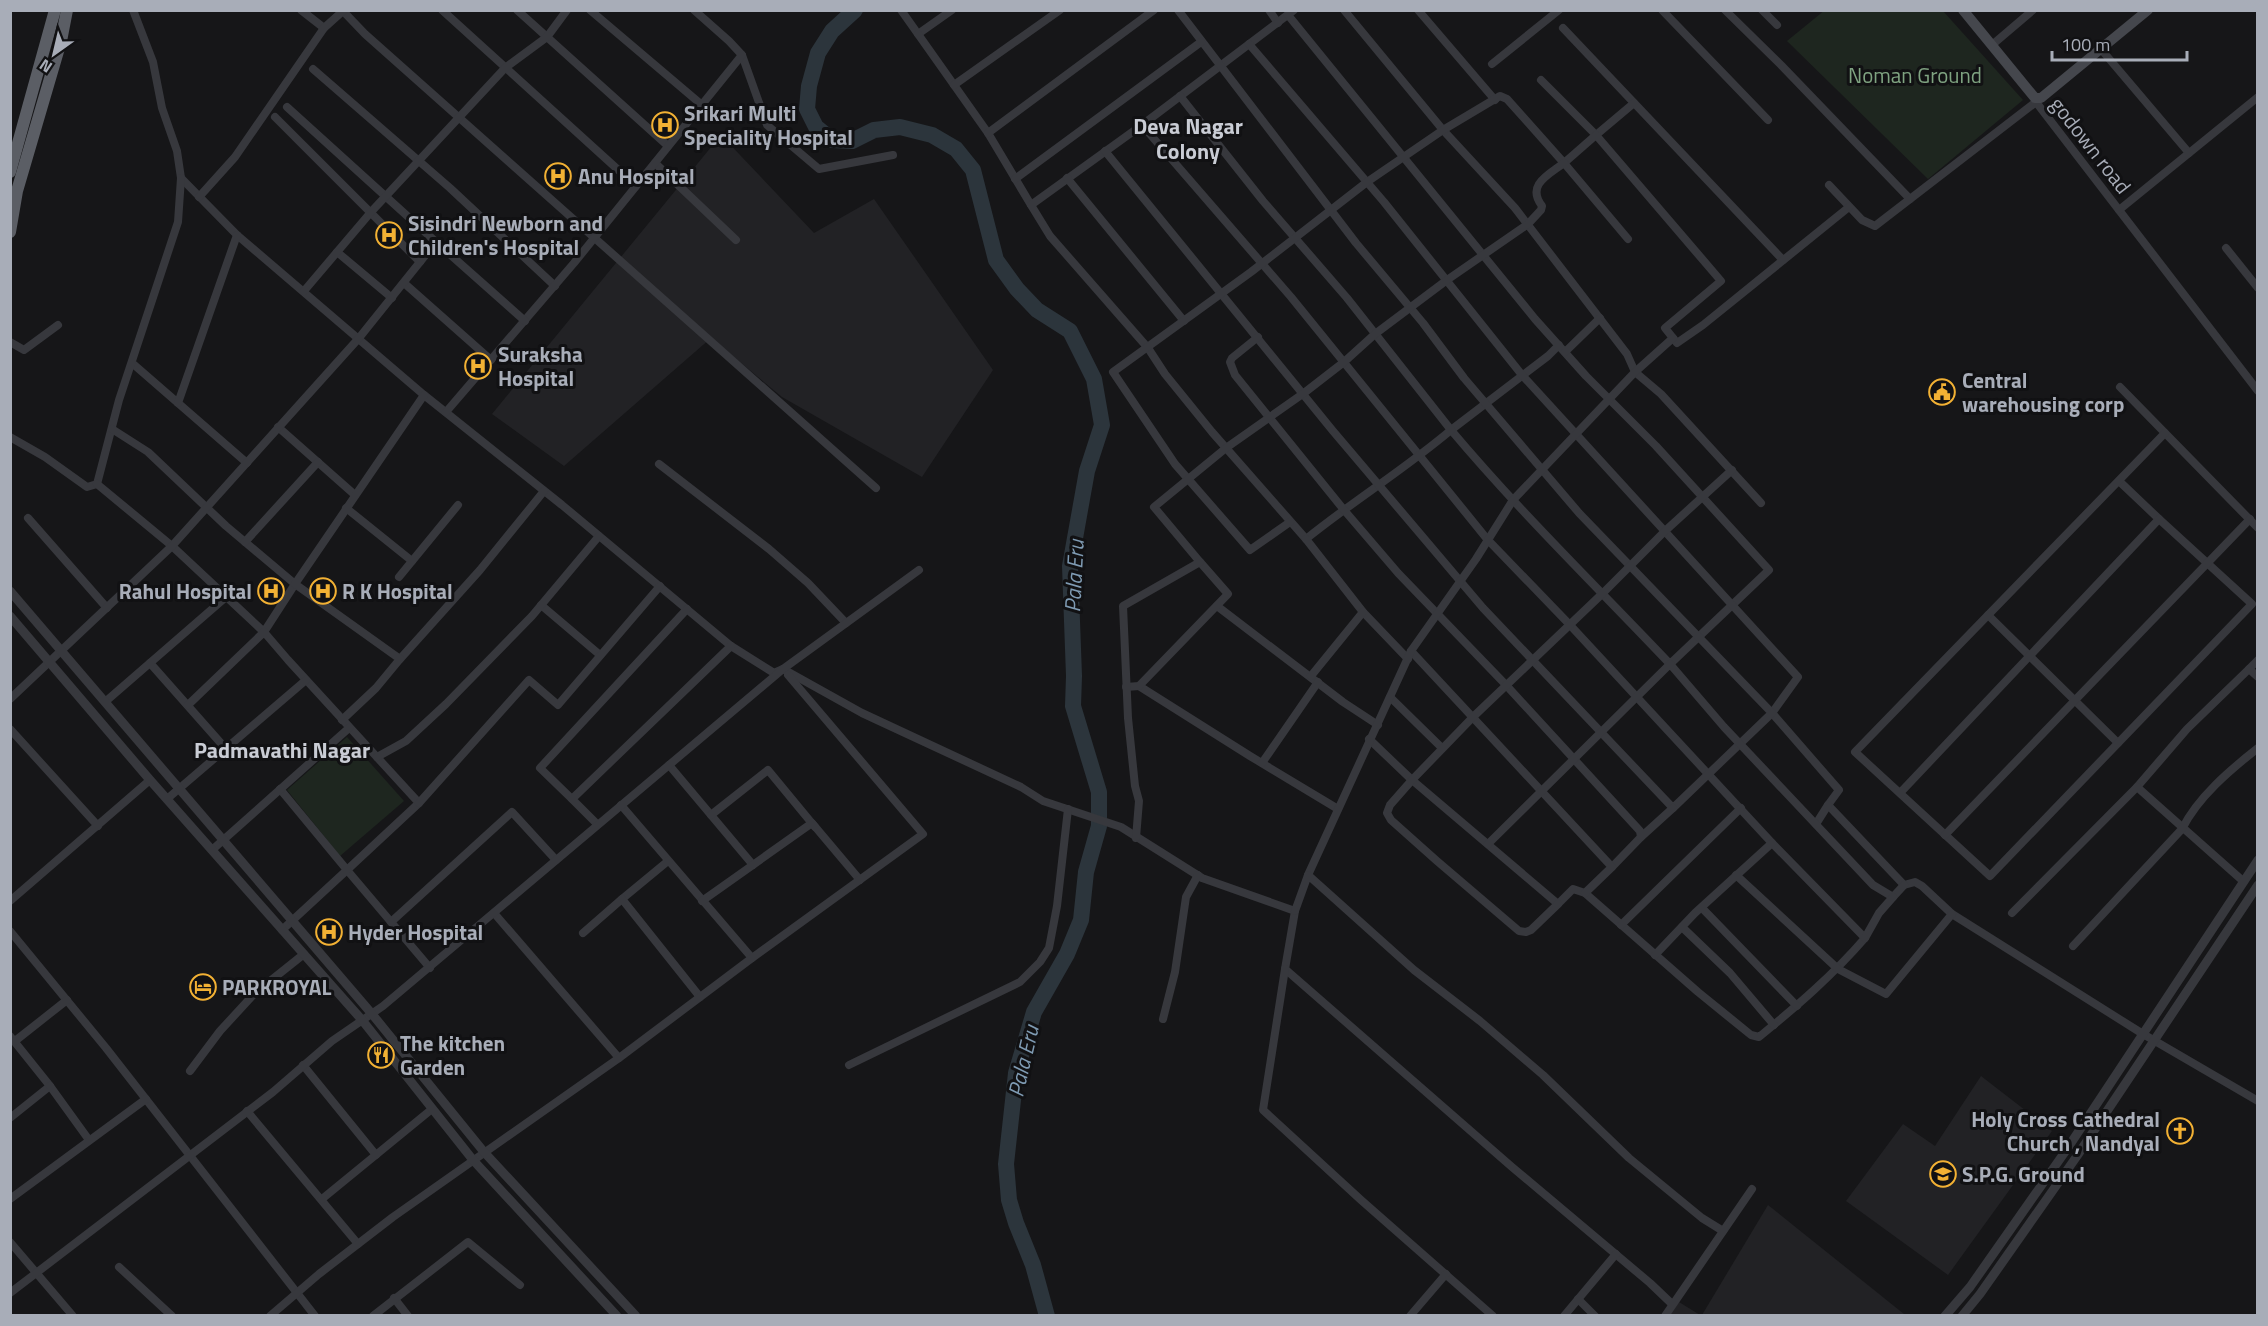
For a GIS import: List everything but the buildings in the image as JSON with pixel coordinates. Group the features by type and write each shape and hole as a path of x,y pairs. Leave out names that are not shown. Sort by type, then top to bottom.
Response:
{"highway":[{"path":"10,172 55,10"},
{"path":"10,232 17,191 61,41 67,10"}],"main road":[{"path":"1963,10 2036,100 2148,10"}],"street":[{"path":"97,484 148,308 178,222 181,178 177,152 162,108 153,62 133,10"},
{"path":"301,10 324,28"},
{"path":"442,10 636,186"},
{"path":"517,10 668,146"},
{"path":"304,291 371,212 459,117 505,68 547,38 567,10"},
{"path":"590,10 702,105"},
{"path":"694,10 742,55 767,125 819,169 893,155"},
{"path":"901,10 988,133 1050,236 1148,348 1164,374 1306,539 1363,612 1408,659"},
{"path":"918,34 952,10"},
{"path":"954,85 1060,10"},
{"path":"988,133 1154,10"},
{"path":"1178,10 1331,210 1486,404 1629,567 1772,713 1839,790 1816,824"},
{"path":"1269,10 1278,23"},
{"path":"1344,10 1443,130 1528,224 1627,354 1635,372 1661,394 1761,503"},
{"path":"1418,10 1495,100"},
{"path":"1492,64 1558,10"},
{"path":"1662,10 1768,120"},
{"path":"1725,10 1910,199"},
{"path":"1762,10 1777,25"},
{"path":"1992,45 2033,10"},
{"path":"199,196 235,157 324,28 336,15 344,11 365,34 876,488"},
{"path":"1031,205 1291,13 1402,157 1562,348 1769,570 1601,731 1488,844"},
{"path":"1563,28 1783,261"},
{"path":"1016,180 1202,42"},
{"path":"1249,44 1367,182 1522,375 1798,677 1772,713 1585,893"},
{"path":"2100,48 2189,153"},
{"path":"446,412 595,237 742,55"},
{"path":"314,69 419,160 555,285"},
{"path":"1541,80 1596,135 1720,281 1665,328 1677,343 1703,325 1849,207"},
{"path":"1180,96 1452,430 1513,500 1670,664 1739,744 1873,885 1893,897"},
{"path":"1290,522 1250,550 1174,464 1113,372 1222,294 1402,157 1500,96 1507,99 1628,239"},
{"path":"2119,210 2258,97"},
{"name":"godown road","path":"1829,185 1862,220 1875,226 2036,100 2258,391"},
{"path":"1139,686 1228,594 1155,507 1226,448 1270,419 1447,280 1528,224 1541,210 1542,206 1535,195 1539,183 1634,103"},
{"path":"287,107 525,321"},
{"path":"275,117 420,262"},
{"path":"1142,124 1344,362 1487,539 1709,773 1772,843 1865,938"},
{"path":"1105,151 1378,485 1483,608 1673,808"},
{"path":"655,163 735,240"},
{"path":"181,178 237,235 424,395 731,646 774,673 783,669"},
{"path":"1067,178 1184,321"},
{"path":"178,403 237,235"},
{"path":"10,699 172,546 359,338 436,242"},
{"path":"2226,248 2258,288"},
{"path":"337,252 392,298"},
{"path":"404,283 491,360"},
{"path":"1306,539 1420,457 1522,375 1562,348 1600,318"},
{"path":"10,342 24,350 58,325"},
{"path":"1258,337 1232,358 1230,362 1235,375 1344,510 1436,615 1574,758 1640,831 1641,837"},
{"path":"1493,1316 1263,1110 1295,911 1308,875 1411,651 1513,500 1635,372 1672,338"},
{"path":"132,363 247,463"},
{"path":"2120,387 2258,528"},
{"path":"188,705 264,632 424,395"},
{"path":"278,427 355,495"},
{"path":"112,429 148,452 206,508 295,584 400,659"},
{"path":"2119,481 2252,604 1990,876 1855,752 2165,433"},
{"path":"10,437 45,457 87,487 97,484"},
{"path":"244,542 318,462"},
{"path":"659,464 777,556 808,583 846,623"},
{"path":"1732,470 1665,531 1473,717 1390,806 1387,813 1391,819 1519,931 1531,930 1573,889 1585,893 1751,1035 1760,1036 1838,969 1865,938 1879,913 1893,897 1904,885 1915,882 1952,915 2143,1034 2258,1101"},
{"path":"97,484 172,546 264,632 419,803"},
{"path":"342,720 376,688 480,570 544,491"},
{"path":"399,577 458,505"},
{"path":"346,508 412,561"},
{"path":"28,518 107,608"},
{"path":"1900,794 2159,519"},
{"path":"1945,835 2250,519"},
{"path":"377,757 406,741 446,704 542,605 599,536"},
{"path":"1136,838 1139,801 1135,786 1126,687 1123,606 1200,562"},
{"path":"10,1293 247,1111 332,1041 372,1014 430,968 597,824 783,669 919,570"},
{"path":"282,930 419,803 529,681 558,705 660,586"},
{"path":"10,591 372,1014 484,1152 636,1316"},
{"path":"105,702 226,597"},
{"path":"542,605 600,655"},
{"path":"1217,606 1343,702 1377,725"},
{"path":"597,824 540,768 687,609"},
{"path":"1311,676 1363,612"},
{"path":"1988,615 2118,743"},
{"path":"10,616 150,780 362,1020 472,1160 617,1316"},
{"path":"572,798 731,646"},
{"path":"1411,651 1612,867"},
{"path":"2012,913 2137,787 2187,729 2258,660"},
{"path":"150,663 226,748"},
{"path":"783,669 862,713 1022,788 1043,801 1120,827 1198,875 1295,911"},
{"path":"270,1316 357,1244 472,1160 619,1058 700,996 923,834 783,669"},
{"path":"2249,669 2258,677"},
{"path":"167,799 306,681"},
{"path":"1262,763 1318,682"},
{"path":"1126,687 1139,686 1338,809"},
{"path":"1390,697 1443,748"},
{"path":"212,850 349,728"},
{"path":"10,729 98,826"},
{"path":"1369,739 1412,780 1558,904"},
{"path":"2073,946 2182,829 2204,798 2242,760 2258,748"},
{"path":"669,765 753,865"},
{"path":"711,815 768,770 860,880"},
{"path":"10,901 150,780"},
{"path":"2137,787 2243,881"},
{"path":"280,789 430,968"},
{"path":"621,805 752,958"},
{"path":"1828,805 1904,885"},
{"path":"1621,925 1740,808"},
{"path":"849,1065 1020,982 1040,962 1049,948 1057,906 1068,809"},
{"path":"391,922 512,812 556,860"},
{"path":"702,901 812,823 816,828"},
{"path":"1655,955 1772,843"},
{"path":"1945,1316 1970,1287 2067,1149 2258,860"},
{"path":"583,933 668,861"},
{"path":"1162,1020 1175,972 1186,897 1198,875"},
{"path":"1308,875 1414,970 1480,1021 1543,1075 1629,1158 1702,1218 1723,1231"},
{"path":"1736,875 1838,969 1886,994 1952,915"},
{"path":"1962,1316 2077,1156 2258,885"},
{"path":"622,899 700,996"},
{"path":"1702,908 1797,1006"},
{"path":"494,913 619,1058"},
{"path":"1682,927 1730,973 1774,1025"},
{"path":"10,931 146,1099 315,1316"},
{"path":"190,1071 220,1032 255,993 304,954"},
{"path":"1285,969 1671,1304"},
{"path":"67,1000 13,1039 89,1140"},
{"path":"303,1065 376,1155"},
{"path":"10,1118 50,1086"},
{"path":"10,1198 146,1099"},
{"path":"322,1199 432,1109"},
{"path":"247,1111 357,1244"},
{"path":"1665,1316 1671,1304 1752,1189"},
{"path":"10,1242 74,1316"},
{"path":"373,1316 468,1242 520,1285"},
{"path":"1564,1316 1616,1254"},
{"path":"119,1267 172,1316"},
{"path":"1410,1316 1446,1274"},
{"path":"394,1298 408,1316"},
{"path":"1578,1299 1595,1316"}],"shaded area":[{"path":"721,135 814,233 874,199 993,370 922,477 782,397 711,338 564,466 492,414"},
{"name":"S.P.G. Ground","path":"1981,1076 2052,1131 1948,1275 1846,1201 1903,1124 1935,1146"},
{"path":"1768,1205 1904,1314 1702,1315"},
{"path":"1679,1302 1700,1315 1670,1315"}],"green space":[{"name":"Noman Ground","path":"1825,10 1943,11 2023,100 1928,179 1787,41"},
{"path":"347,737 404,801 340,856 287,790"}],"waterway":[{"name":"Pala Eru","path":"855,10 832,31 818,53 809,86 807,109 816,127 832,140 852,141 874,130 900,127 932,135 956,149 973,170 996,260 1017,289 1037,310 1070,331 1094,379 1102,425 1087,471 1070,566 1073,706 1099,792 1099,826 1086,872 1081,920 1067,954 1034,1012 1016,1073 1006,1164 1009,1200 1033,1265 1047,1316"}],"place":[{"name":"Srikari Multi Speciality Hospital","path":"665,125"},
{"name":"Anu Hospital","path":"558,176"},
{"name":"Sisindri Newborn and Children's Hospital","path":"389,235"},
{"name":"Suraksha Hospital","path":"478,366"},
{"name":"Central warehousing corp","path":"1942,392"},
{"name":"Rahul Hospital","path":"271,591"},
{"name":"R K Hospital","path":"323,591"},
{"name":"Hyder Hospital","path":"329,932"},
{"name":"PARKROYAL","path":"203,987"},
{"name":"The kitchen Garden","path":"381,1055"},
{"name":"Holy Cross Cathedral Church , Nandyal","path":"2180,1131"},
{"name":"S.P.G. Ground","path":"1943,1174"}],"district":[{"name":"Deva Nagar Colony","path":"1188,138"},
{"name":"Padmavathi Nagar","path":"282,750"}]}
